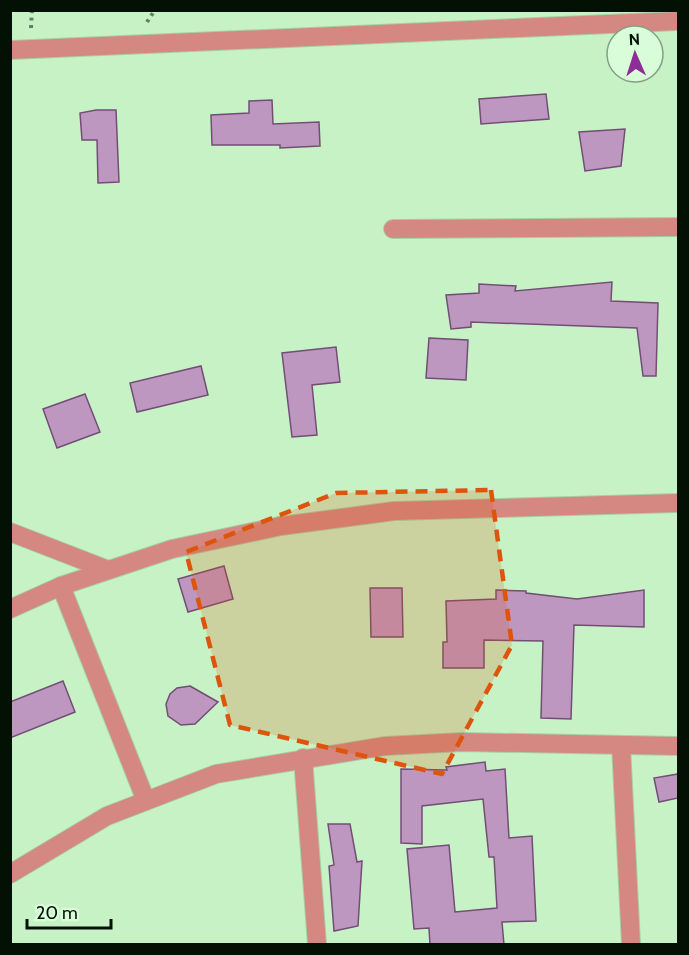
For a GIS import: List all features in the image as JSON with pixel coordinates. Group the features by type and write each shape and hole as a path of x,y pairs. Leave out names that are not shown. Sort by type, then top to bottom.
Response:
{"street":[{"path":"10,50 678,21"},
{"path":"393,229 678,227"},
{"path":"10,609 61,586 172,549 281,526 394,511 678,502"},
{"path":"10,532 108,570"},
{"path":"61,586 146,801"},
{"path":"10,874 107,816 216,774 385,746 451,742 678,746"},
{"path":"621,745 631,945"},
{"path":"303,758 317,945"}],"highlighted area":[{"path":"491,490 512,645 442,774 230,725 186,552 336,493"}],"building":[{"path":"546,94 549,119 481,124 479,99"},
{"path":"272,100 273,124 319,122 320,146 280,148 280,145 212,145 211,115 249,113 249,101"},
{"path":"116,110 119,182 98,183 97,140 82,140 80,113"},
{"path":"625,129 621,166 585,171 579,132"},
{"path":"612,282 611,301 658,303 656,376 643,376 637,328 471,322 471,327 451,329 446,295 479,293 479,284 516,286 515,291"},
{"path":"429,338 468,340 466,380 426,378"},
{"path":"336,347 340,382 312,385 317,435 292,437 282,353"},
{"path":"201,366 208,395 137,412 130,383"},
{"path":"85,394 100,432 57,448 43,409"},
{"path":"224,566 233,599 188,612 178,579"},
{"path":"370,588 402,588 403,637 371,637"},
{"path":"496,590 526,591 526,593 577,599 644,590 644,627 574,625 571,719 541,718 543,641 484,640 484,668 443,668 443,642 447,642 446,601 496,599"},
{"path":"63,681 75,712 10,738 10,702"},
{"path":"190,686 218,702 195,724 181,725 168,716 166,704 170,694 177,688"},
{"path":"485,762 486,771 505,769 509,838 532,836 536,921 502,922 504,945 430,945 429,928 414,929 407,849 449,845 455,912 497,908 494,857 489,857 483,799 422,806 422,844 401,843 401,769 447,770 446,767"},
{"path":"678,774 678,798 659,802 654,778"},
{"path":"328,824 350,824 357,862 362,861 358,926 334,931 329,866 334,865"}]}
